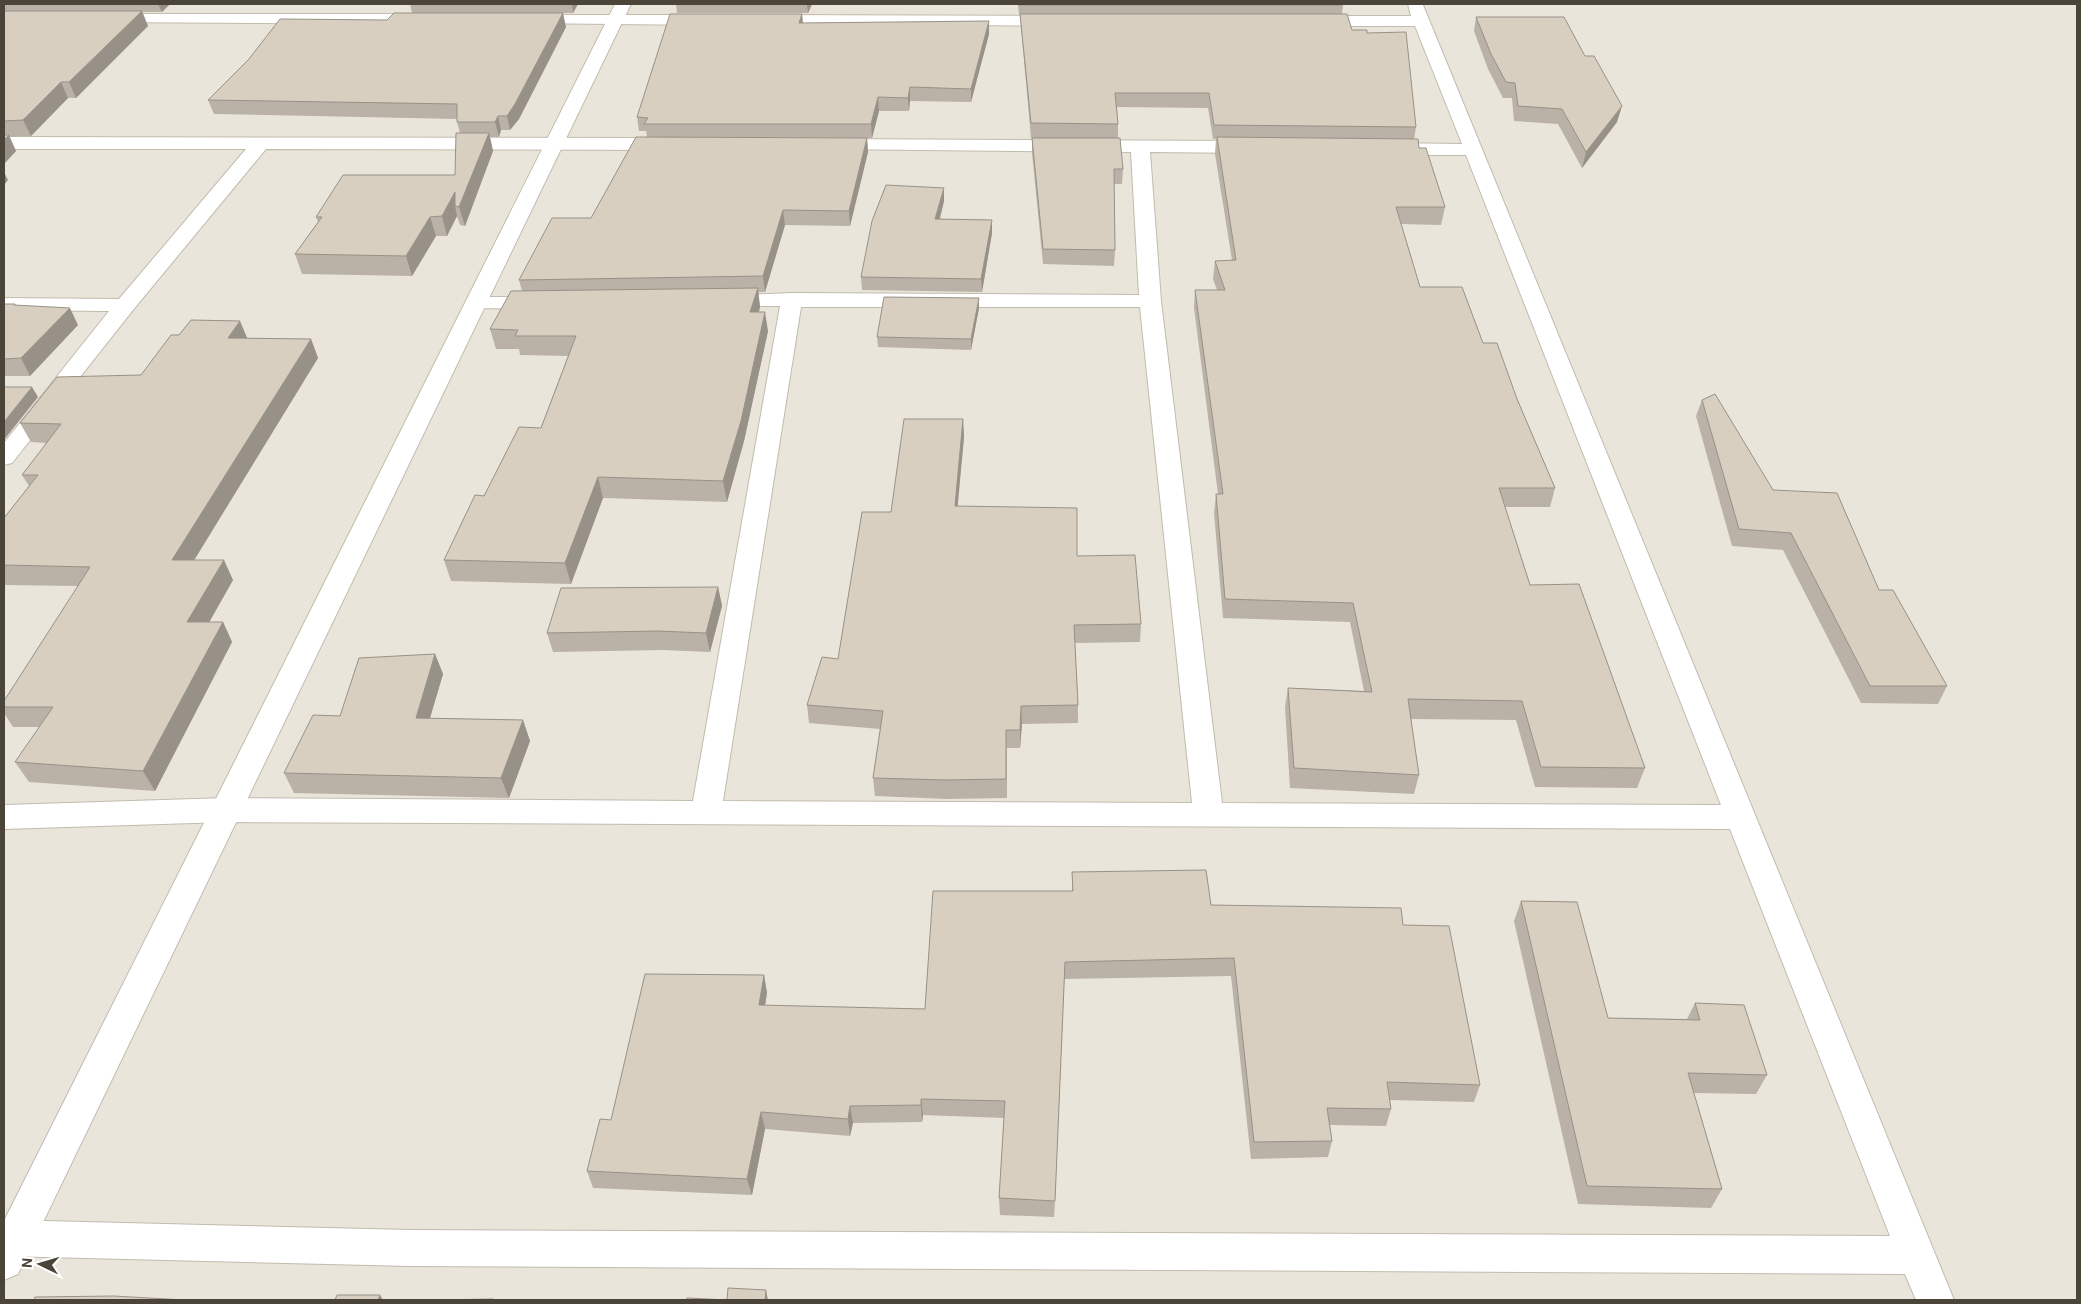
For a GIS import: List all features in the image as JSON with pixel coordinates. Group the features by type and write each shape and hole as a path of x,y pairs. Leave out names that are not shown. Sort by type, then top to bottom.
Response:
{"street":[{"path":"333,19 346,4"},
{"path":"98,10 333,19 440,20"},
{"path":"508,20 619,12 724,20"},
{"path":"619,12 226,810 7,1246 1917,1255"},
{"path":"1302,21 1418,13 1935,1300"},
{"path":"744,20 1073,21"},
{"path":"4,143 683,144"},
{"path":"4,458 125,304 260,144"},
{"path":"812,145 1267,147"},
{"path":"1140,146 1150,301 1208,815"},
{"path":"1375,148 1473,150"},
{"path":"706,812 792,299"},
{"path":"703,300 1150,301"},
{"path":"476,303 565,302"},
{"path":"4,304 125,304"},
{"path":"4,817 226,810 1741,817"}],"shaded area":[{"path":"4,4 2077,4 2077,1300 4,1300"}],"building":[{"path":"1343,4 1343,5 1019,5"},
{"path":"4,11 142,11 69,82 61,82 23,120 4,121"},
{"path":"394,13 563,13 515,104 507,116 498,116 495,122 457,122 457,104 208,100 249,59 280,19 387,20"},
{"path":"670,14 802,14 799,23 989,21 971,89 910,87 908,98 878,97 871,124 644,124 648,118 637,117"},
{"path":"1020,14 1347,14 1352,30 1367,30 1367,33 1406,32 1416,127 1214,125 1209,93 1115,93 1118,124 1031,123"},
{"path":"1476,17 1564,17 1585,56 1594,56 1622,106 1586,152 1562,109 1518,106 1515,83 1506,82 1491,54"},
{"path":"456,133 489,133 459,207 455,206 455,192 442,216 430,217 406,256 295,254 322,217 316,217 343,175 455,175"},
{"path":"636,137 867,138 849,211 783,210 763,276 519,280 552,218 591,218"},
{"path":"1217,137 1418,139 1419,148 1426,148 1445,207 1396,207 1420,287 1462,287 1483,343 1497,343 1517,399 1555,488 1499,488 1530,585 1579,584 1645,768 1541,767 1522,701 1408,699 1419,775 1294,768 1288,688 1372,692 1353,603 1225,599 1216,494 1223,494 1195,290 1225,290 1215,261 1236,260"},
{"path":"1032,138 1120,138 1123,169 1114,169 1115,250 1043,249"},
{"path":"886,185 944,188 935,219 992,220 981,279 861,277 872,221"},
{"path":"758,288 750,312 765,312 741,421 723,481 598,477 565,563 444,560 475,495 484,496 519,427 541,428 576,336 515,336 518,330 490,329 511,291"},
{"path":"884,297 979,298 971,339 877,337"},
{"path":"4,304 70,308 21,358 4,359"},
{"path":"191,320 240,321 228,338 311,339 172,560 224,560 187,622 223,622 143,771 15,762 53,707 4,707 4,701 90,567 4,565 4,518 38,475 22,475 61,424 20,423 57,377 141,375 171,335 179,335"},
{"path":"4,387 32,387 4,422"},
{"path":"1715,394 1773,490 1837,493 1879,590 1893,590 1947,686 1870,686 1791,533 1739,529 1702,400"},
{"path":"904,419 963,419 955,506 1077,508 1077,556 1135,555 1141,624 1074,625 1078,705 1021,706 1020,730 1006,730 1006,779 873,778 883,711 807,705 822,657 838,659 862,512 891,512"},
{"path":"718,587 706,633 657,631 547,633 561,588"},
{"path":"435,654 416,718 523,720 501,778 284,773 313,715 340,716 359,658"},
{"path":"1206,870 1211,905 1401,908 1403,925 1449,926 1480,1085 1387,1082 1391,1109 1327,1108 1332,1141 1254,1142 1234,958 1065,962 1055,1201 999,1198 1005,1101 921,1099 921,1105 850,1106 848,1119 761,1112 747,1179 587,1171 600,1119 611,1120 645,974 764,975 759,1005 925,1009 933,891 1073,891 1072,872"},
{"path":"1521,901 1577,902 1608,1018 1700,1020 1695,1003 1744,1005 1767,1075 1688,1073 1722,1189 1587,1186"},
{"path":"728,1288 766,1290 765,1300 727,1300"},
{"path":"337,1295 380,1295 378,1300 335,1300"},
{"path":"114,1296 184,1300 34,1300 35,1297"},
{"path":"687,1298 727,1300 686,1300"},
{"path":"493,1299 492,1300 436,1300"}]}
